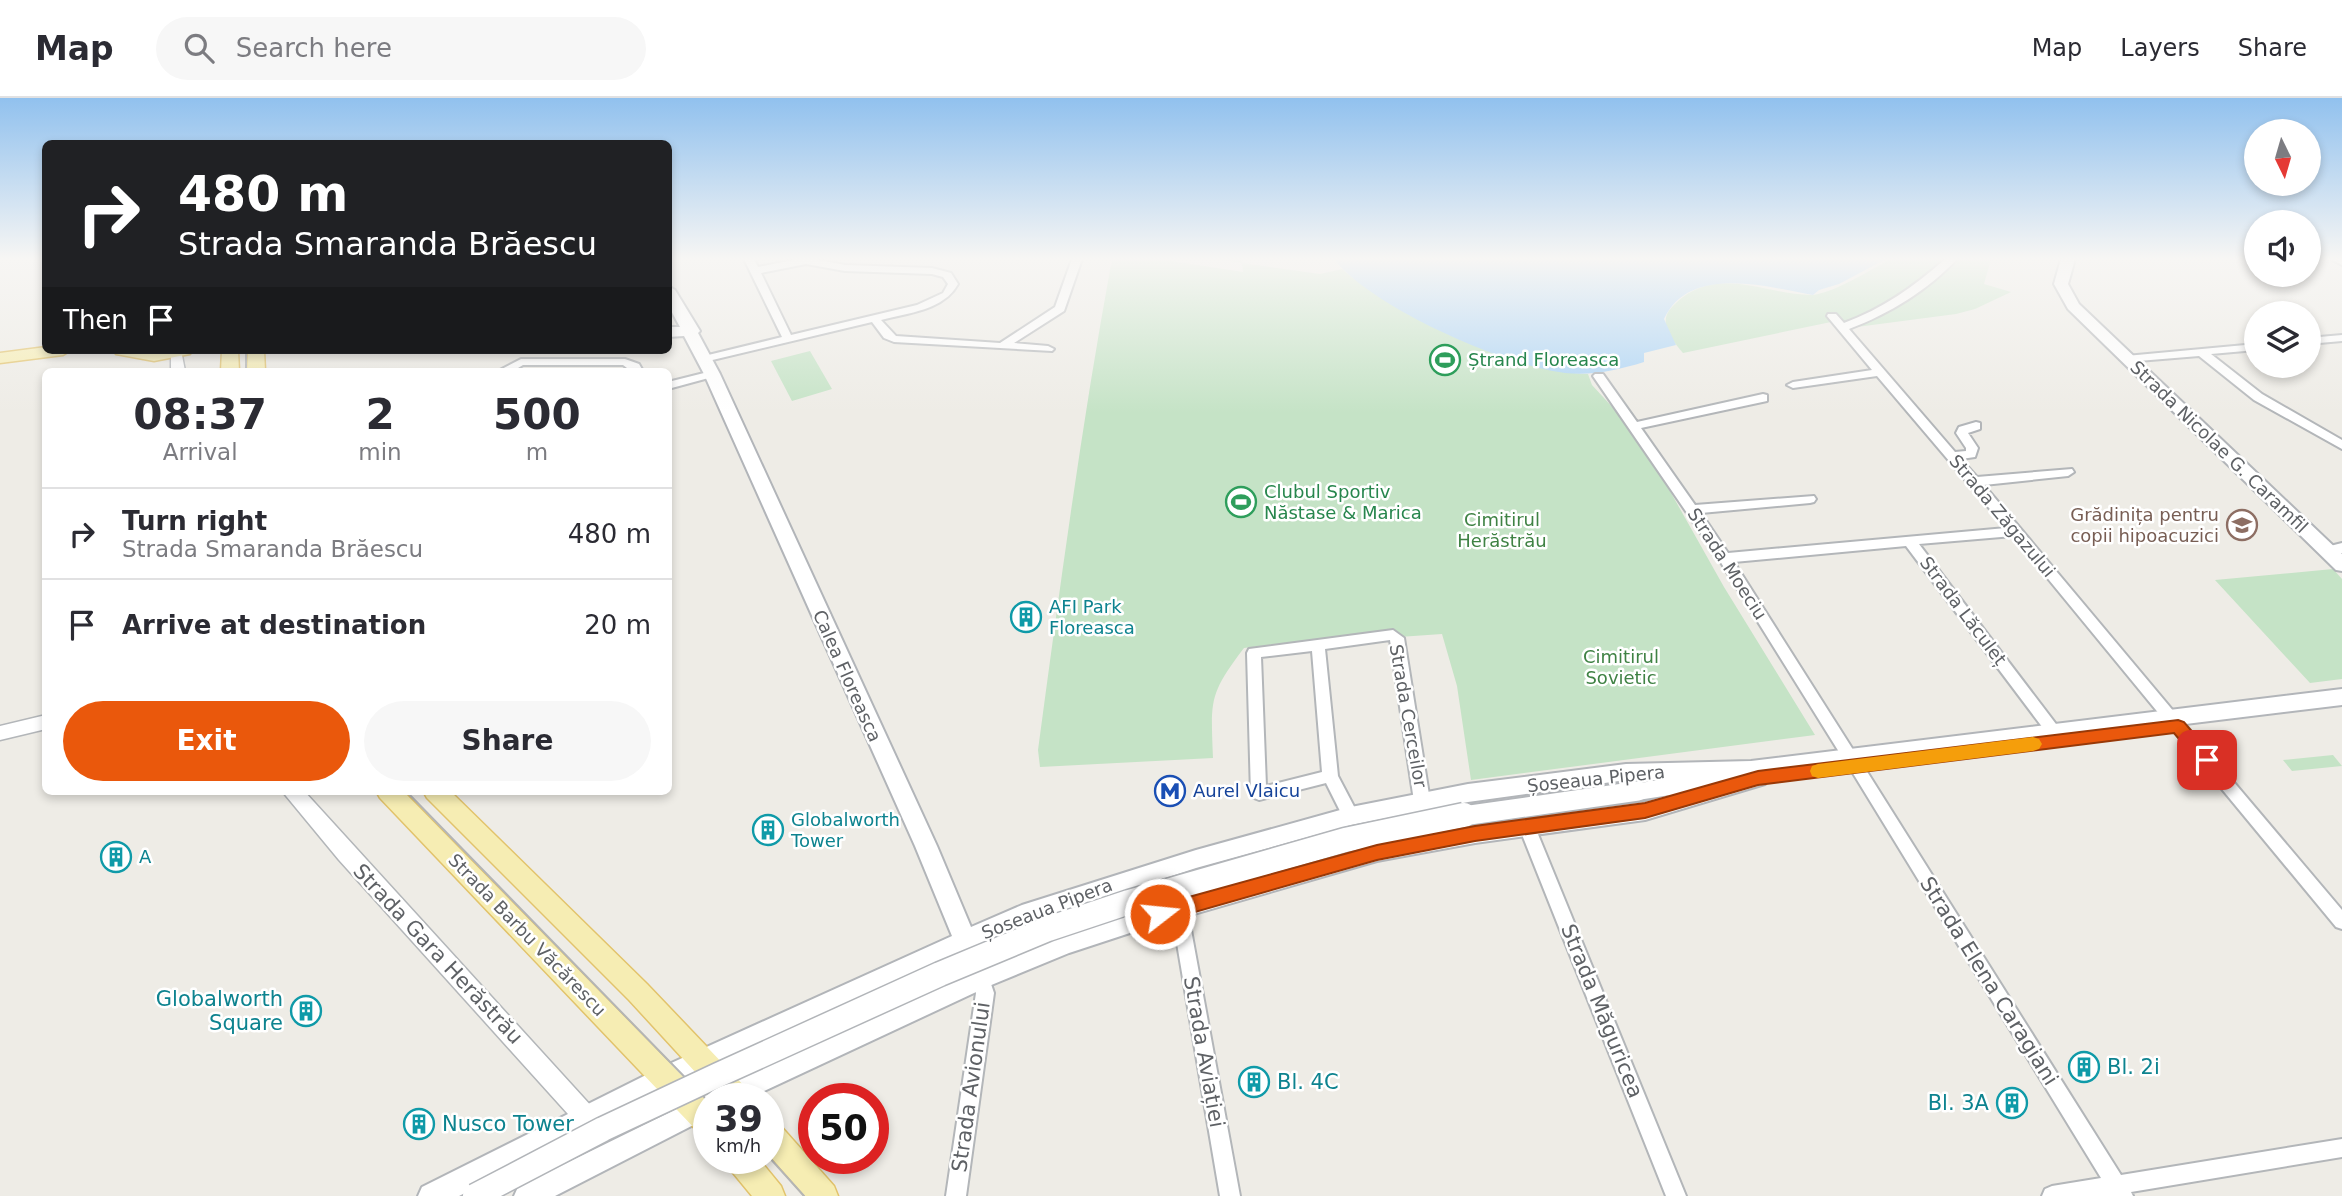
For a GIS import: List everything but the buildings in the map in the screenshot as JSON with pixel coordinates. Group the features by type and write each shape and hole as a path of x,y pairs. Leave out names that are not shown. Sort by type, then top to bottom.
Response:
{"main road":[{"name":"Calea Floreasca","path":"678,310 689,326 708,367 926,846 981,978"},
{"name":"Strada Nicolae G. Caramfil","path":"2079,310 2126,359 2334,549 2342,565"},
{"path":"672,324 689,326"},
{"path":"672,331 689,326"},
{"path":"0,351 42,345"},
{"path":"0,358 42,353"},
{"path":"143,354 165,354"},
{"name":"Șoseaua Pipera","path":"475,1196 603,1129 791,1041 1003,947 1080,918 1287,855 1392,829 1476,813 1755,773 2174,722 2342,697"},
{"name":"Șoseaua Pipera","path":"1853,761 2054,732 2342,707"},
{"name":"Șoseaua Pipera","path":"431,1196 585,1116 966,941 1030,912 1124,881 1350,816 1422,801 1626,772 1755,773"},
{"name":"Șoseaua Pipera","path":"761,1083 981,978 1065,944 1179,908 1377,852 1442,839 1645,811 1755,773"},
{"name":"Strada Barbu Văcărescu","path":"392,795 667,1077 693,1091"},
{"name":"Strada Barbu Văcărescu","path":"439,795 705,1060 711,1083"},
{"name":"Șoseaua Pipera","path":"527,1196 693,1116"},
{"path":"784,1151 824,1196"},
{"path":"752,1174 771,1196"}],"street":[{"path":"774,310 788,339"},
{"path":"672,385 687,381 708,367 788,339 904,310"},
{"path":"1002,346 1058,310"},
{"path":"1842,328 1872,318 1885,310"},
{"name":"Strada Zăgazului","path":"1832,316 2016,531 2342,922"},
{"path":"874,318 888,336 894,339 1048,349"},
{"path":"2321,340 2342,338"},
{"path":"2126,359 2244,348"},
{"path":"2201,352 2258,397 2342,445"},
{"path":"510,368 521,362 625,362 635,368"},
{"path":"1793,385 1878,372"},
{"name":"Strada Moeciu","path":"1599,376 1725,558 1853,761"},
{"path":"1633,426 1763,398"},
{"path":"1951,456 1971,454 1972,448 1962,433 1963,430 1976,426"},
{"path":"1973,482 2068,472"},
{"path":"1691,510 1811,499"},
{"name":"Strada Lăculeț","path":"1910,542 2016,531"},
{"path":"1725,558 1910,542"},
{"name":"Strada Lăculeț","path":"1910,542 2054,732"},
{"name":"Strada Cerceilor","path":"1318,644 1389,635 1397,638 1422,801"},
{"path":"1330,776 1259,794 1256,651 1318,644 1330,776 1350,816"},
{"path":"0,733 42,723"},
{"name":"Strada Elena Caragiani","path":"1853,761 2120,1191"},
{"name":"Strada Gara Herăstrău","path":"295,795 585,1116"},
{"name":"Strada Măguricea","path":"1527,827 1676,1196"},
{"name":"Strada Aviației","path":"1179,908 1230,1196"},
{"name":"Strada Avionului","path":"957,1196 985,993 981,978"},
{"path":"2052,1196 2120,1191 2342,1148"}],"green space":[{"path":"1103,310 1403,310 1493,353 1527,364 1588,374 1592,385 1639,436 1724,587 1815,735 1471,780 1457,686 1442,634 1399,637 1396,630 1244,648 1224,677 1214,699 1213,758 1040,767 1038,750"},
{"path":"1670,310 1970,310 1849,328 1831,322 1683,353 1668,331"},
{"path":"810,351 832,389 792,401 771,361"},
{"path":"2333,569 2342,579 2342,679 2310,683 2215,580"},
{"path":"2333,755 2342,766 2292,771 2283,760"}],"water":[{"path":"1402,310 1670,310 1664,319 1676,345 1644,353 1644,362 1634,365 1605,372 1565,373 1539,368 1475,347"}],"tram line":[{"path":"246,354 246,368"},
{"path":"410,795 693,1086"},
{"path":"784,1174 804,1196"}],"slow traffic":[{"path":"1818,771 2033,744"}],"place":[{"name":"Ștrand Floreasca","path":"1445,360"},
{"name":"Clubul Sportiv Năstase & Marica","path":"1241,502"},
{"name":"Grădinița pentru copii hipoacuzici","path":"2242,525"},
{"name":"AFI Park Floreasca","path":"1026,617"},
{"name":"Aurel Vlaicu","path":"1170,791"},
{"name":"Globalworth Tower","path":"768,830"},
{"name":"A","path":"116,857"},
{"name":"Globalworth Square","path":"306,1011"},
{"name":"Bl. 2i","path":"2084,1067"},
{"name":"Bl. 4C","path":"1254,1082"},
{"name":"Bl. 3A","path":"2012,1103"},
{"name":"Nusco Tower","path":"419,1124"}],"route":[{"path":"1160,914 1377,852 1475,834 1645,811 1758,778 2178,726 2207,760"}],"park label":[{"name":"Cimitirul Herăstrău","path":"1502,530"},
{"name":"Cimitirul Sovietic","path":"1621,667"}]}
